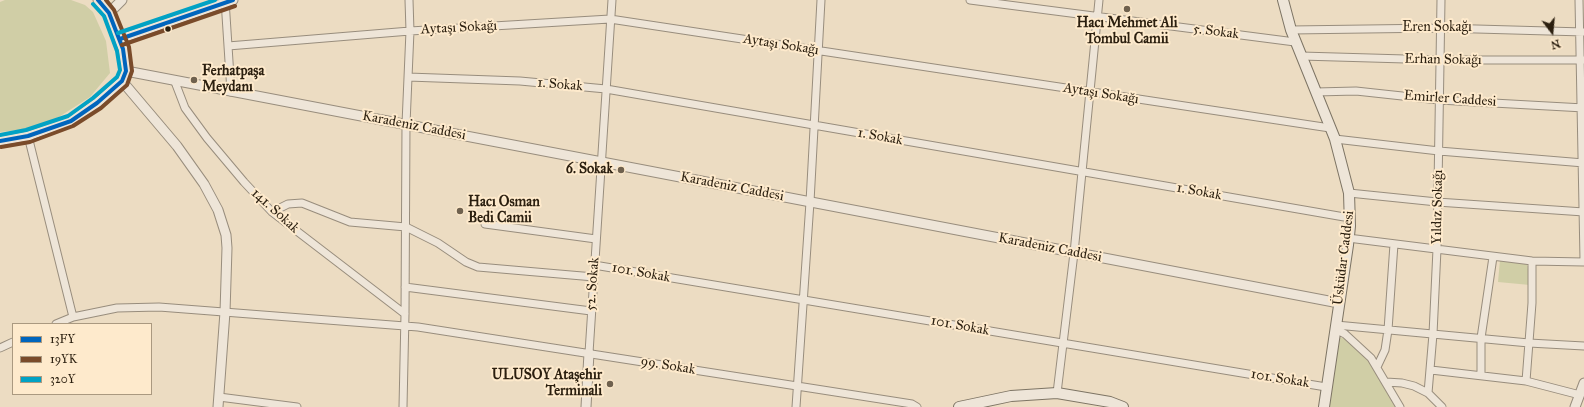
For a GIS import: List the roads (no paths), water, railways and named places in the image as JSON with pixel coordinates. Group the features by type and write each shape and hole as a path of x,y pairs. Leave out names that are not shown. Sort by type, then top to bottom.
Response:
{"main road":[{"name":"Üsküdar Caddesi","path":"1283,0 1295,42 1335,139 1349,193 1350,218 1348,238 1324,407"},
{"path":"958,407 1011,396 1057,393 1110,402 1123,407"}],"street":[{"path":"0,141 28,136 71,121 97,103 122,81 126,71 123,49 109,13 98,0"},
{"path":"109,13 122,0"},
{"path":"403,407 406,124 410,31 409,0"},
{"path":"601,162 612,0"},
{"path":"796,407 810,202 821,0"},
{"name":"5. Sokak","path":"970,0 1295,42"},
{"path":"1057,393 1074,253 1099,0"},
{"name":"Yıldız Sokağı","path":"1428,393 1431,370 1437,250 1441,0"},
{"path":"1348,238 1532,261 1584,261 1582,32 1579,0"},
{"path":"120,40 228,1 228,46 231,92"},
{"name":"Aytaşı Sokağı","path":"228,46 410,31 610,19 1330,128"},
{"name":"Eren Sokağı","path":"1291,30 1441,28 1582,32"},
{"name":"Erhan Sokağı","path":"1301,56 1440,60 1582,60"},
{"name":"Karadeniz Caddesi","path":"126,71 175,82 406,124 1339,303"},
{"name":"1. Sokak","path":"408,77 520,81 606,89 1350,218"},
{"path":"122,81 177,146 204,184 218,210 226,235 227,248 218,407"},
{"name":"141. Sokak","path":"175,82 185,108 207,138 244,182 272,212 405,314"},
{"name":"Emirler Caddesi","path":"1316,92 1356,91 1439,100 1583,108"},
{"path":"28,136 72,317"},
{"path":"1335,139 1439,151 1584,163"},
{"name":"52. Sokak","path":"586,407 601,162"},
{"path":"1349,193 1437,202 1584,212"},
{"name":"101. Sokak","path":"272,212 288,204 302,203 350,222 406,227 438,243 466,262 478,267 594,277"},
{"path":"486,224 596,239"},
{"path":"1377,367 1385,350 1388,330 1394,244"},
{"path":"1481,375 1481,338 1493,257"},
{"path":"1526,381 1532,303 1532,261"},
{"name":"101. Sokak","path":"594,265 1326,387"},
{"path":"405,286 591,311"},
{"path":"58,323 72,317 117,308 159,307 405,327"},
{"name":"99. Sokak","path":"405,327 418,327 589,353 912,404 917,407"},
{"path":"1335,327 1481,338 1529,344 1584,346"},
{"path":"1335,327 1371,358 1400,407"},
{"path":"0,348 12,342"},
{"path":"1431,370 1526,381 1580,395"},
{"path":"1386,382 1402,383 1414,386 1428,393 1442,407"},
{"path":"1575,407 1584,383"},
{"path":"219,397 296,407"}],"place":[{"name":"Hacı Mehmet Ali Tombul Camii","path":"1127,9"},
{"name":"Ferhatpaşa Meydanı","path":"194,80"},
{"name":"6. Sokak","path":"621,170"},
{"name":"Hacı Osman Bedi Camii","path":"460,211"},
{"name":"ULUSOY Ataşehir Terminali","path":"610,384"}]}
